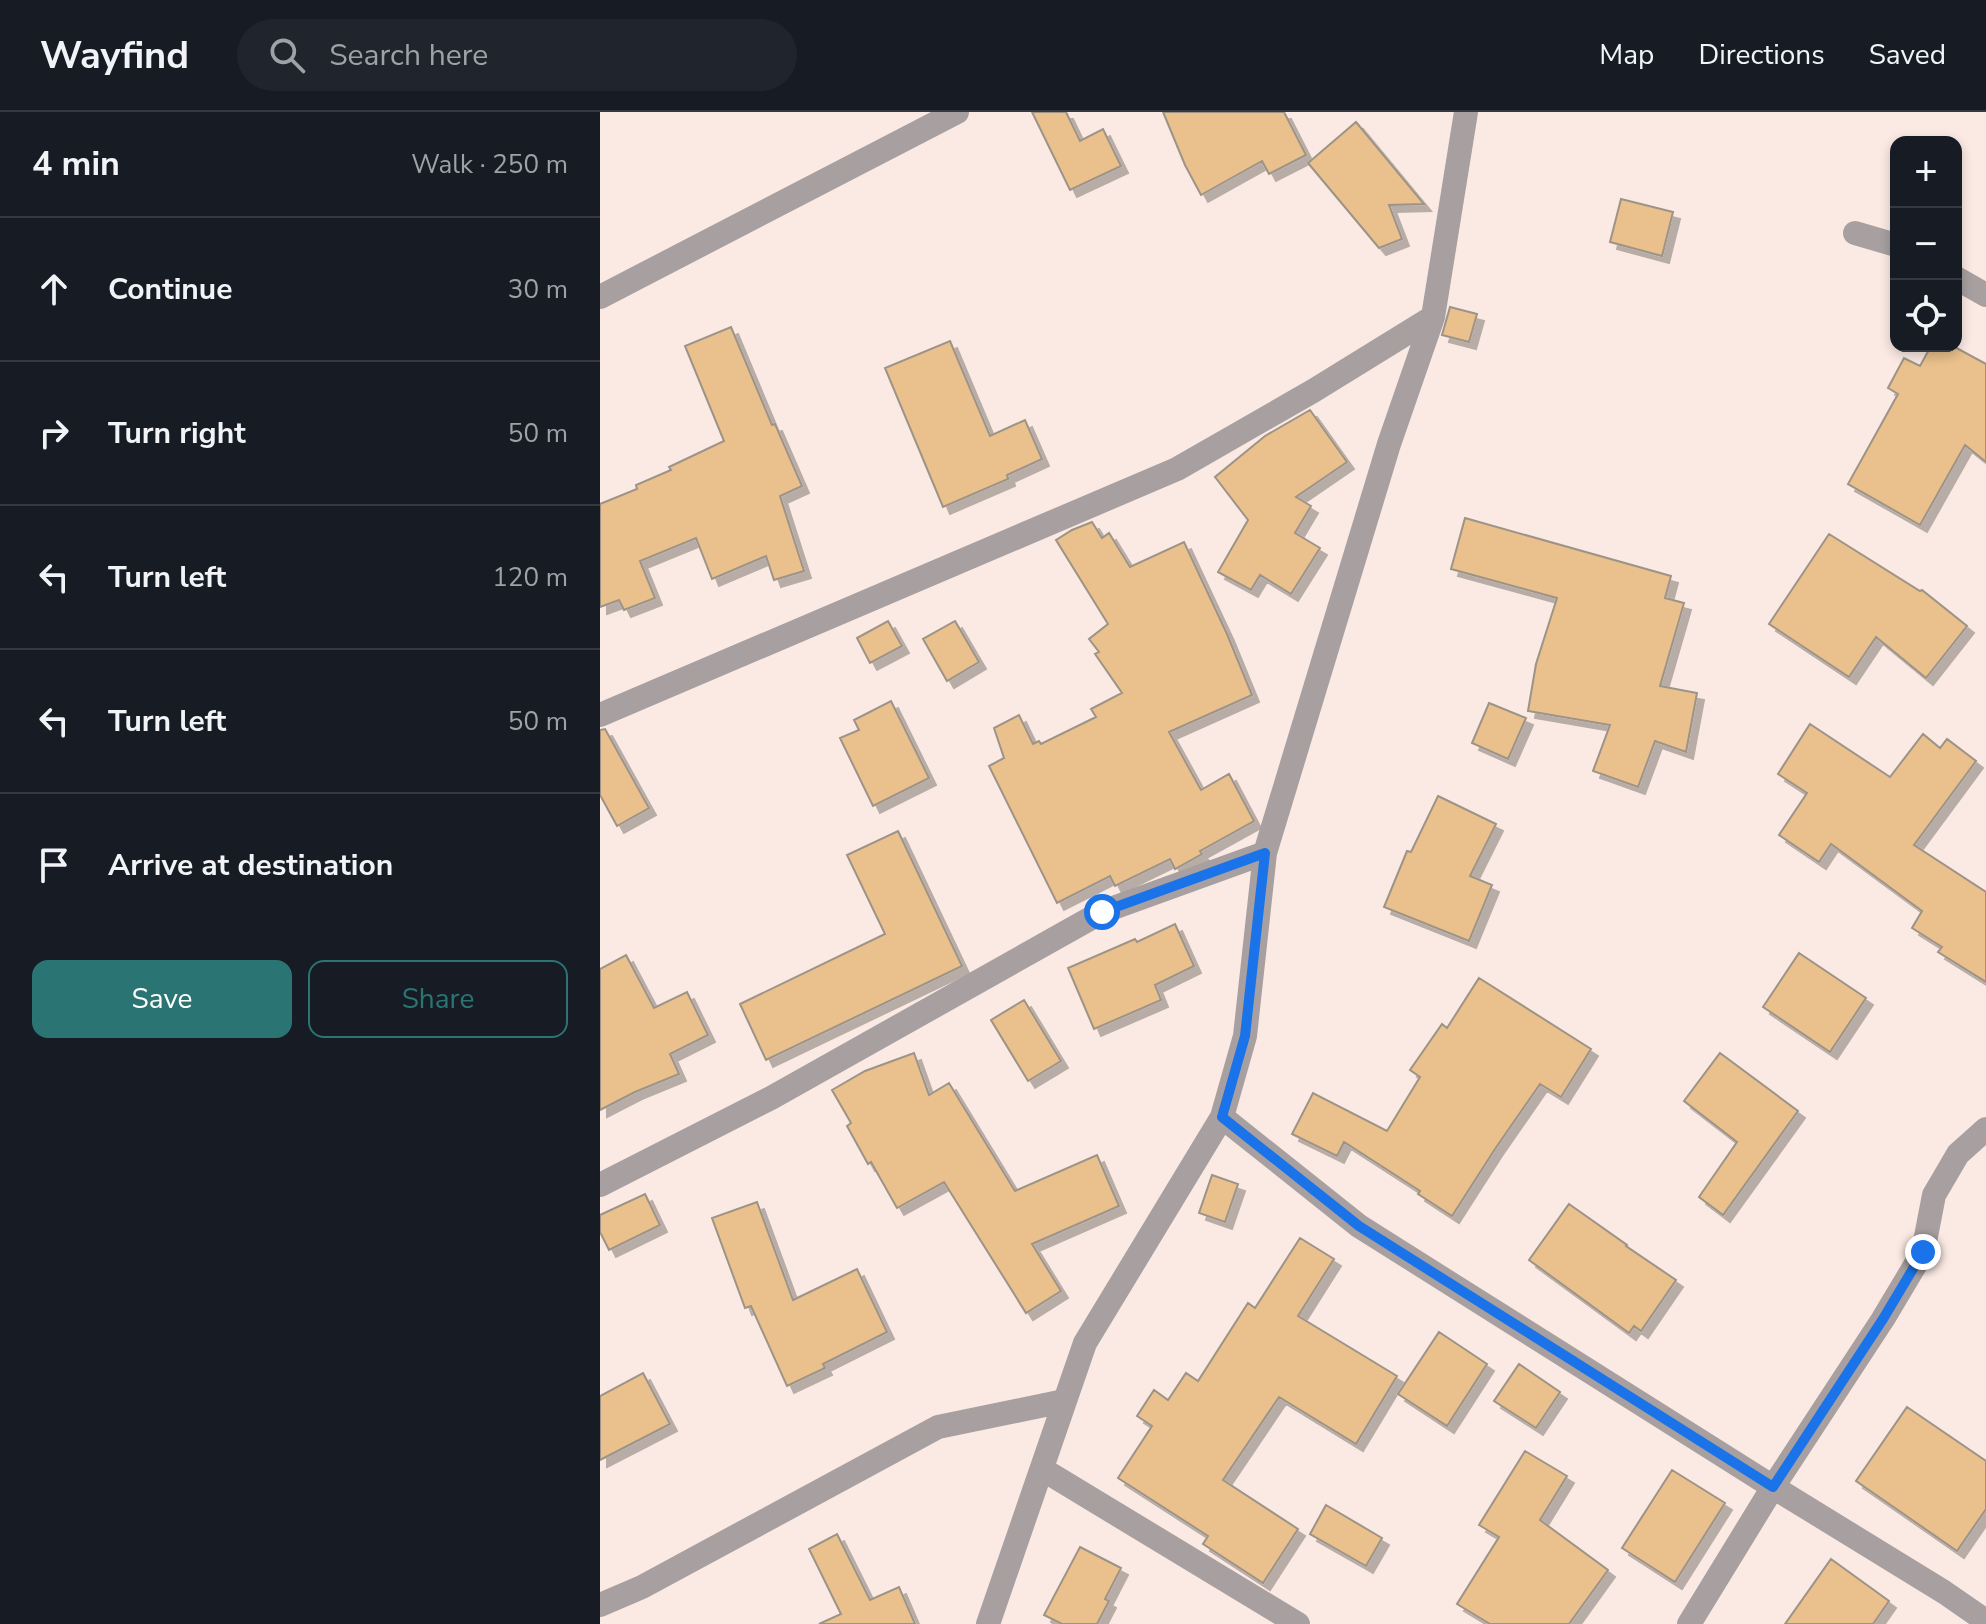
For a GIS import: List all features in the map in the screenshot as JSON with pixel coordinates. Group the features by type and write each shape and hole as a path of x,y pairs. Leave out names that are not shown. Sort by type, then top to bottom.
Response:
{"street":[{"path":"600,297 957,112"},
{"path":"988,1624 1085,1343 1222,1117 1245,1036 1265,853 1389,444 1433,317 1466,112"},
{"path":"1855,233 1890,243"},
{"path":"1960,280 1986,295"},
{"path":"600,715 1177,469 1433,317"},
{"path":"600,1185 771,1098 1102,912 1265,853"},
{"path":"1222,1117 1359,1226 1986,1621"},
{"path":"1689,1624 1923,1252 1934,1195 1958,1154 1986,1129"},
{"path":"600,1605 642,1587 938,1427 1064,1401"},
{"path":"1042,1469 1298,1624"}],"building":[{"path":"1032,112 1066,112 1080,141 1103,129 1121,166 1070,190"},
{"path":"1163,112 1284,112 1306,155 1269,174 1262,161 1201,195"},
{"path":"1356,122 1424,204 1389,205 1402,239 1379,248 1308,163"},
{"path":"1621,199 1673,212 1662,256 1610,242"},
{"path":"1450,307 1477,314 1469,342 1442,335"},
{"path":"731,327 772,425 775,424 802,486 780,496 804,571 774,580 766,556 712,579 696,538 640,561 655,598 624,610 619,600 600,607 600,504 637,489 636,485 724,441 685,346"},
{"path":"950,341 990,436 1025,420 1042,459 1007,475 1008,479 943,507 885,368"},
{"path":"1962,351 1986,364 1986,462 1965,445 1920,525 1848,484 1898,394 1888,388 1904,358 1920,366 1928,352"},
{"path":"1310,410 1347,462 1296,497 1311,506 1295,533 1320,548 1291,594 1260,575 1251,590 1218,572 1248,520 1215,477 1265,436"},
{"path":"1465,518 1671,576 1665,598 1684,603 1660,686 1697,693 1686,752 1655,741 1638,787 1593,771 1610,725 1528,711 1536,664 1557,598 1451,569"},
{"path":"1092,522 1102,538 1109,533 1130,567 1184,542 1252,695 1169,732 1201,790 1229,774 1254,821 1200,851 1202,854 1175,869 1170,859 1115,886 1110,876 1057,903 989,766 1004,758 994,728 1019,715 1033,744 1039,741 1041,744 1096,717 1091,709 1122,693 1095,654 1099,652 1089,639 1108,624 1056,540"},
{"path":"1829,534 1922,590 1967,626 1926,678 1876,637 1849,677 1769,624"},
{"path":"888,621 902,646 870,663 857,638"},
{"path":"955,621 979,662 947,681 923,639"},
{"path":"891,701 929,778 873,806 840,738 859,730 854,720"},
{"path":"1489,703 1526,718 1508,759 1472,743"},
{"path":"1810,724 1890,777 1923,734 1940,748 1947,739 1976,761 1914,845 1986,892 1986,982 1938,952 1942,947 1912,928 1922,911 1831,844 1819,862 1779,835 1807,793 1778,774"},
{"path":"605,729 649,808 617,826 600,795 600,730"},
{"path":"1438,796 1496,824 1470,876 1492,885 1469,941 1384,907 1407,851 1411,852"},
{"path":"898,831 962,966 766,1060 740,1004 885,934 847,855"},
{"path":"1175,924 1194,966 1155,985 1161,1000 1094,1029 1068,968"},
{"path":"1799,953 1866,998 1830,1052 1763,1007"},
{"path":"626,955 654,1008 687,992 708,1035 670,1054 679,1074 600,1110 600,969"},
{"path":"1479,978 1591,1049 1561,1097 1540,1084 1452,1216 1418,1194 1420,1191 1344,1142 1337,1156 1292,1134 1313,1093 1387,1131 1420,1077 1410,1070 1442,1024 1447,1028"},
{"path":"1024,1000 1061,1061 1028,1081 991,1020"},
{"path":"914,1053 929,1095 949,1083 1015,1191 1097,1155 1119,1206 1032,1244 1061,1291 1026,1313 944,1182 897,1208 847,1126 851,1123 832,1090 865,1071"},
{"path":"1720,1053 1798,1111 1723,1215 1699,1197 1737,1142 1684,1101"},
{"path":"1212,1175 1238,1184 1225,1222 1199,1213"},
{"path":"645,1194 660,1225 609,1250 600,1232 600,1215"},
{"path":"757,1202 793,1300 857,1269 887,1332 787,1386 751,1306 745,1308 712,1218"},
{"path":"1569,1204 1676,1280 1641,1331 1634,1326 1629,1333 1529,1260"},
{"path":"1300,1238 1334,1259 1298,1316 1397,1376 1356,1444 1279,1397 1223,1480 1298,1529 1263,1583 1203,1544 1208,1536 1118,1478 1152,1426 1137,1416 1154,1390 1168,1400 1186,1373 1198,1381 1248,1303 1255,1308"},
{"path":"1439,1332 1487,1364 1447,1426 1398,1394"},
{"path":"1519,1364 1560,1392 1536,1428 1494,1401"},
{"path":"643,1373 670,1424 600,1460 600,1396"},
{"path":"1907,1407 1986,1461 1986,1509 1957,1551 1856,1481"},
{"path":"1525,1451 1567,1476 1540,1520 1608,1570 1569,1624 1490,1624 1457,1604 1499,1537 1479,1525"},
{"path":"1672,1470 1725,1503 1675,1582 1622,1548"},
{"path":"1326,1505 1382,1538 1366,1566 1310,1534"},
{"path":"837,1534 870,1600 899,1587 915,1624 819,1624 841,1614 809,1549"},
{"path":"1080,1547 1121,1568 1105,1599 1109,1601 1097,1624 1062,1624 1044,1615"},
{"path":"1831,1559 1889,1601 1873,1624 1785,1624"}],"route":[{"path":"1102,912 1265,853 1245,1036 1222,1117 1359,1226 1773,1487 1923,1252"}]}
